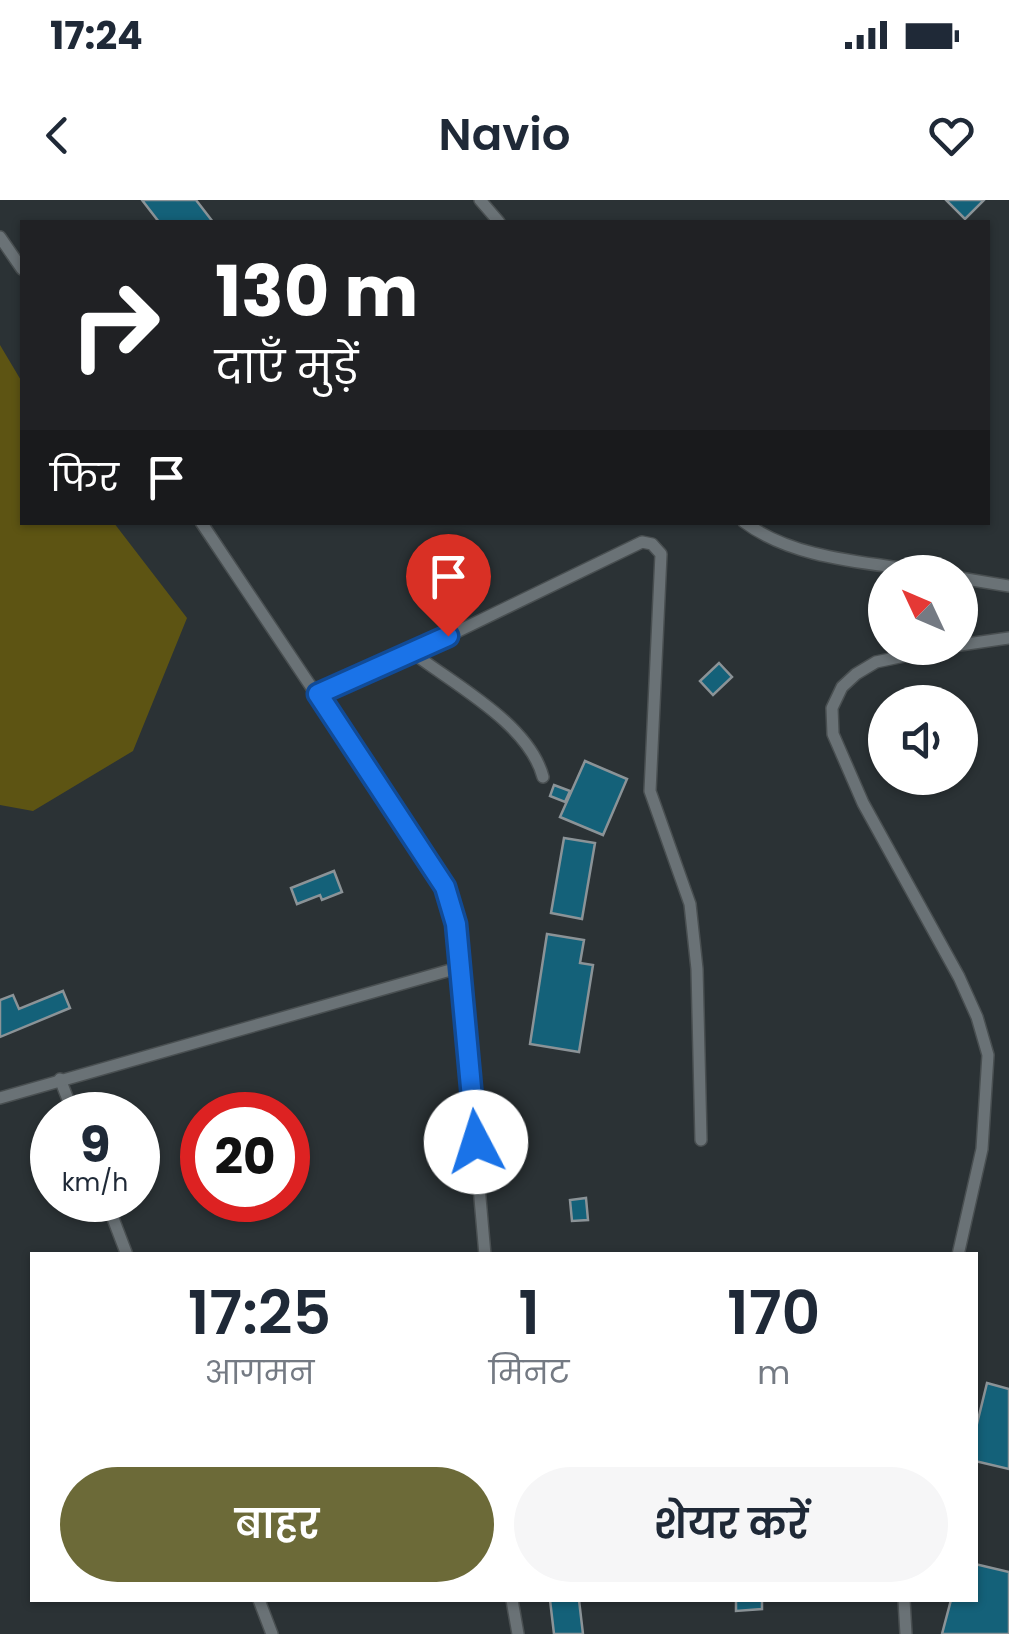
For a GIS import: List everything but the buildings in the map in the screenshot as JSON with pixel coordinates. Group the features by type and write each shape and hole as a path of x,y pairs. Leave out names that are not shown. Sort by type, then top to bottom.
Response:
{"lane":[{"path":"480,200 497,220"},
{"path":"0,237 20,266"},
{"path":"203,525 445,887 456,924 461,968 485,1252"},
{"path":"748,525 764,537 826,555 868,562"},
{"path":"318,694 413,654 642,542 652,544 660,554 650,792 690,904 697,970 701,1140"},
{"path":"978,581 1009,586"},
{"path":"978,642 1009,638"},
{"path":"413,654 516,731 534,752 542,777"},
{"path":"871,665 842,687 832,708 833,734 863,803 959,977 988,1055 982,1150 959,1252"},
{"path":"0,1098 461,968"},
{"path":"60,1080 65,1092"},
{"path":"115,1222 127,1252"},
{"path":"261,1602 272,1634"},
{"path":"512,1602 518,1634"},
{"path":"904,1602 906,1634"}],"shaded area":[{"path":"0,345 20,379 20,525 116,525 187,618 133,751 33,811 0,805"}],"route":[{"path":"448,636 318,694 445,887 456,924 476,1142"}]}
